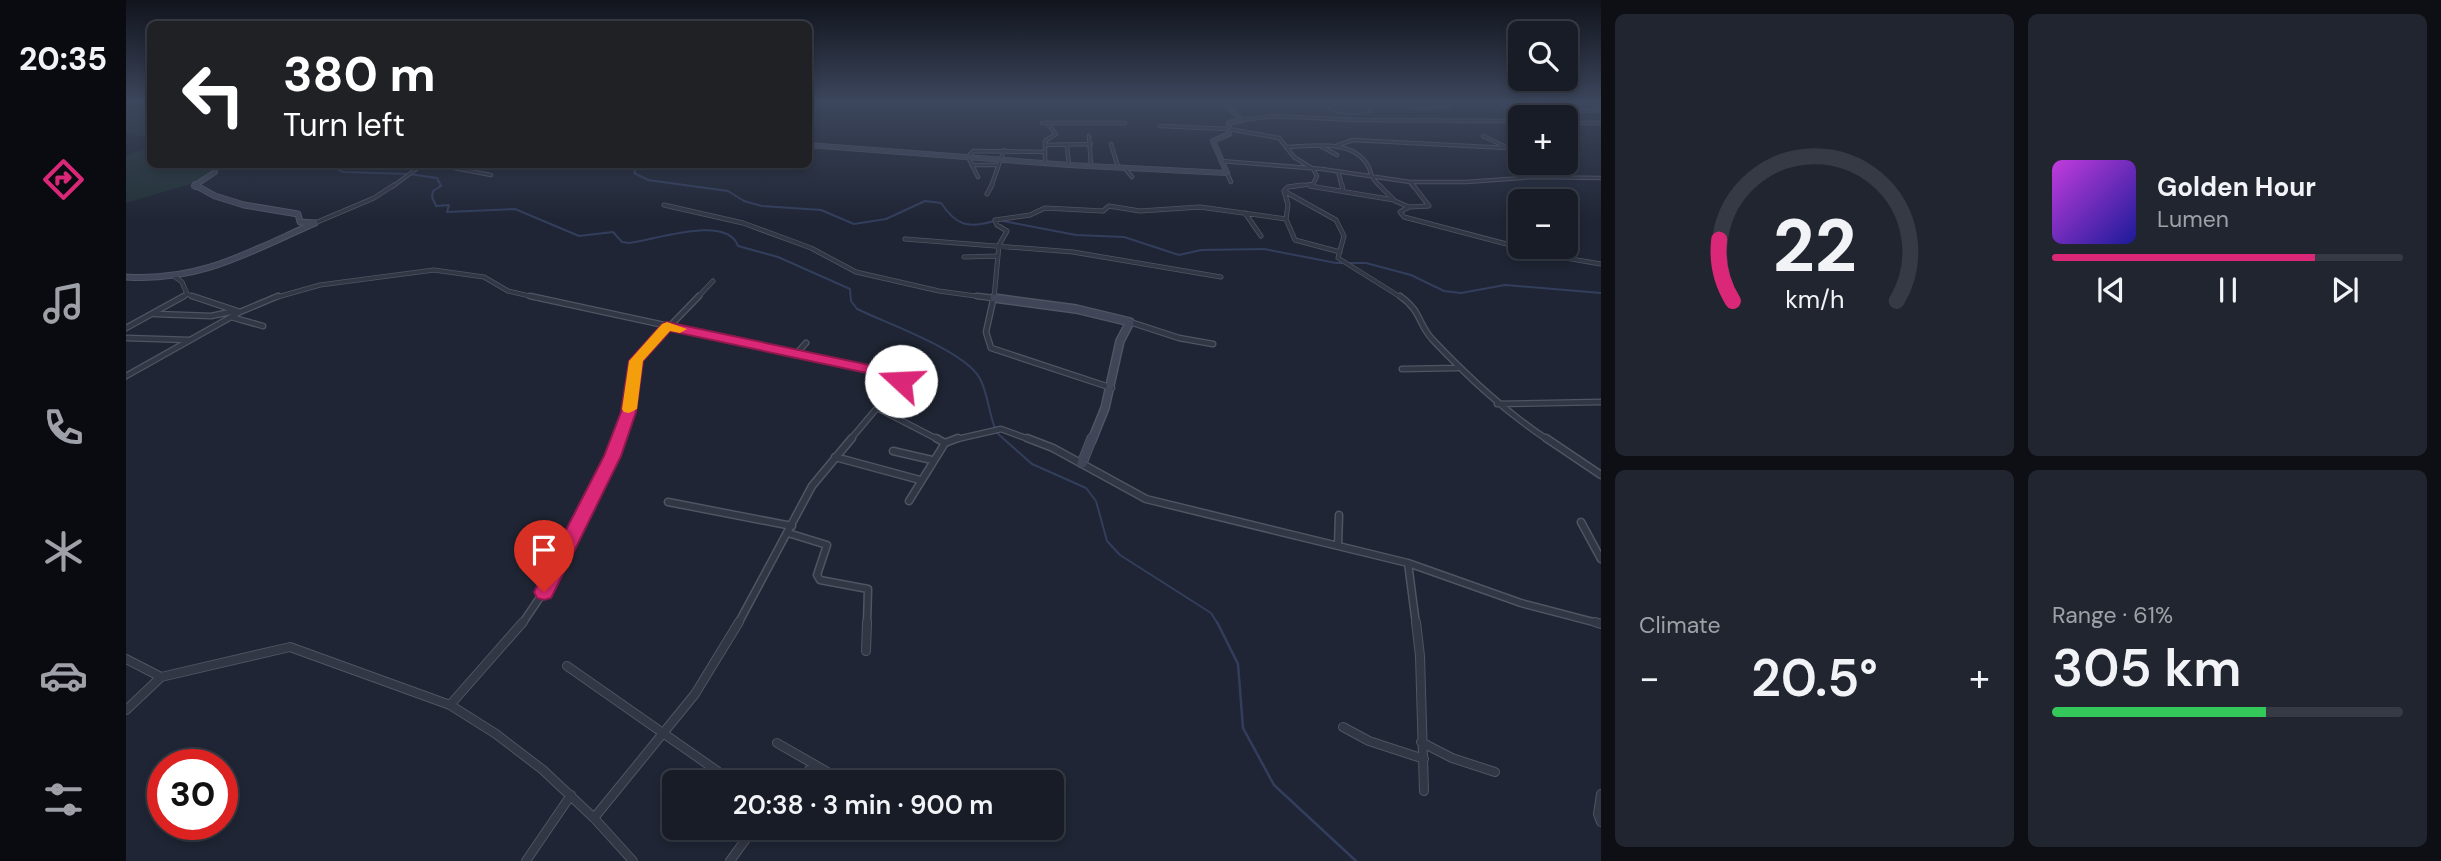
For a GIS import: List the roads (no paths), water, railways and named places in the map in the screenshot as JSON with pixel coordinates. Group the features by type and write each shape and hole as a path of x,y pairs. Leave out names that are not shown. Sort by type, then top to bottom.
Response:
{"street":[{"path":"1045,163 1046,141"},
{"path":"1215,141 1231,182"},
{"path":"1282,141 1294,157 1313,169 1317,176 1315,181 1307,186"},
{"path":"1288,147 1352,141"},
{"path":"1357,141 1508,148"},
{"path":"1494,141 1508,148"},
{"path":"1045,145 1091,144 1091,166"},
{"path":"1111,144 1121,167 1132,177"},
{"path":"812,145 968,157 998,162"},
{"path":"1332,145 1361,158 1367,164 1370,177 1395,201"},
{"path":"1067,146 1069,165"},
{"path":"1319,146 1337,155"},
{"path":"968,157 976,150 1045,152"},
{"path":"987,194 995,184 998,162 1004,150"},
{"path":"968,157 978,177"},
{"path":"1221,161 1338,171 1410,182 1601,177"},
{"path":"972,164 1045,163 1227,173"},
{"path":"217,168 215,172 194,186 206,193 278,213 298,214 300,222 315,223"},
{"path":"126,277 175,277 221,265 315,223 346,206 381,194 416,168"},
{"path":"454,168 491,175"},
{"path":"1338,171 1343,191"},
{"path":"1284,191 1289,187 1307,186 1395,201 1409,207 1429,206 1410,182"},
{"path":"1284,191 1288,205 1286,219 1297,242 1340,252"},
{"path":"1284,191 1336,220 1344,236 1344,249 1337,256 1340,261 1384,284 1415,307 1429,335 1457,368 1497,404 1601,475"},
{"path":"664,205 743,223 811,248 856,272 939,291 1076,309 1130,322 1179,338 1213,344"},
{"path":"1112,388 991,348 986,332 994,298 999,245 1007,231 995,221 1030,215 1045,208 1103,211 1109,206 1140,211 1200,207 1286,219"},
{"path":"1409,207 1400,214 1548,255 1601,264"},
{"path":"1245,213 1261,236"},
{"path":"905,239 999,245 1119,259 1221,277"},
{"path":"964,257 998,256"},
{"path":"155,314 211,316 239,311 280,295 320,285 442,270 484,277 508,291 900,376 899,386 877,408 812,486 731,637 695,694 594,818"},
{"path":"175,277 182,282 187,294 239,311"},
{"path":"450,705 507,643 553,578 612,456 629,412 636,361 713,281"},
{"path":"126,328 187,294"},
{"path":"126,376 239,311"},
{"path":"231,317 263,326"},
{"path":"1082,463 1112,388 1120,341 1130,322"},
{"path":"126,338 190,340"},
{"path":"795,355 806,343"},
{"path":"1402,369 1457,368"},
{"path":"1497,404 1601,402"},
{"path":"877,408 945,443"},
{"path":"908,501 945,443 1001,429 1032,439 1082,463 1146,499 1408,563 1521,603 1601,624"},
{"path":"893,451 932,460"},
{"path":"835,457 920,481"},
{"path":"668,502 790,530 827,545 817,575 820,580 868,589 866,651"},
{"path":"1338,545 1339,515"},
{"path":"1581,523 1601,559"},
{"path":"1408,563 1420,656 1424,791"},
{"path":"126,710 161,677 290,647 450,705 496,734 571,795 633,861"},
{"path":"126,659 161,677"},
{"path":"567,666 716,770"},
{"path":"1343,727 1369,741 1424,759"},
{"path":"1421,742 1452,758 1495,772"},
{"path":"777,743 824,770"},
{"path":"809,770 813,764"},
{"path":"1601,794 1598,814 1601,822"},
{"path":"526,861 571,795"},
{"path":"730,861 745,840"}],"waterway":[{"path":"338,168 343,172 409,174 437,178 441,186 433,191 432,197 436,206 449,205 447,212 515,209 579,236 613,232 622,242 629,243 689,231 720,232 731,237 738,246 778,257 850,289 851,301 857,309 923,338 957,357 979,377 995,428"},
{"path":"637,168 634,173 648,180 728,191 744,201 762,206 821,210 854,224 886,219 925,201 941,203 957,220 969,225 994,221"},
{"path":"1003,221 1076,235 1124,237 1179,255 1201,250 1264,249 1336,263 1366,263 1411,275 1444,291 1461,293 1505,285 1601,293"},
{"path":"997,433 1032,464 1086,488 1096,501 1107,541 1120,555 1211,613 1218,624"},
{"path":"1218,624 1238,664 1243,728 1274,785 1356,861"}]}
